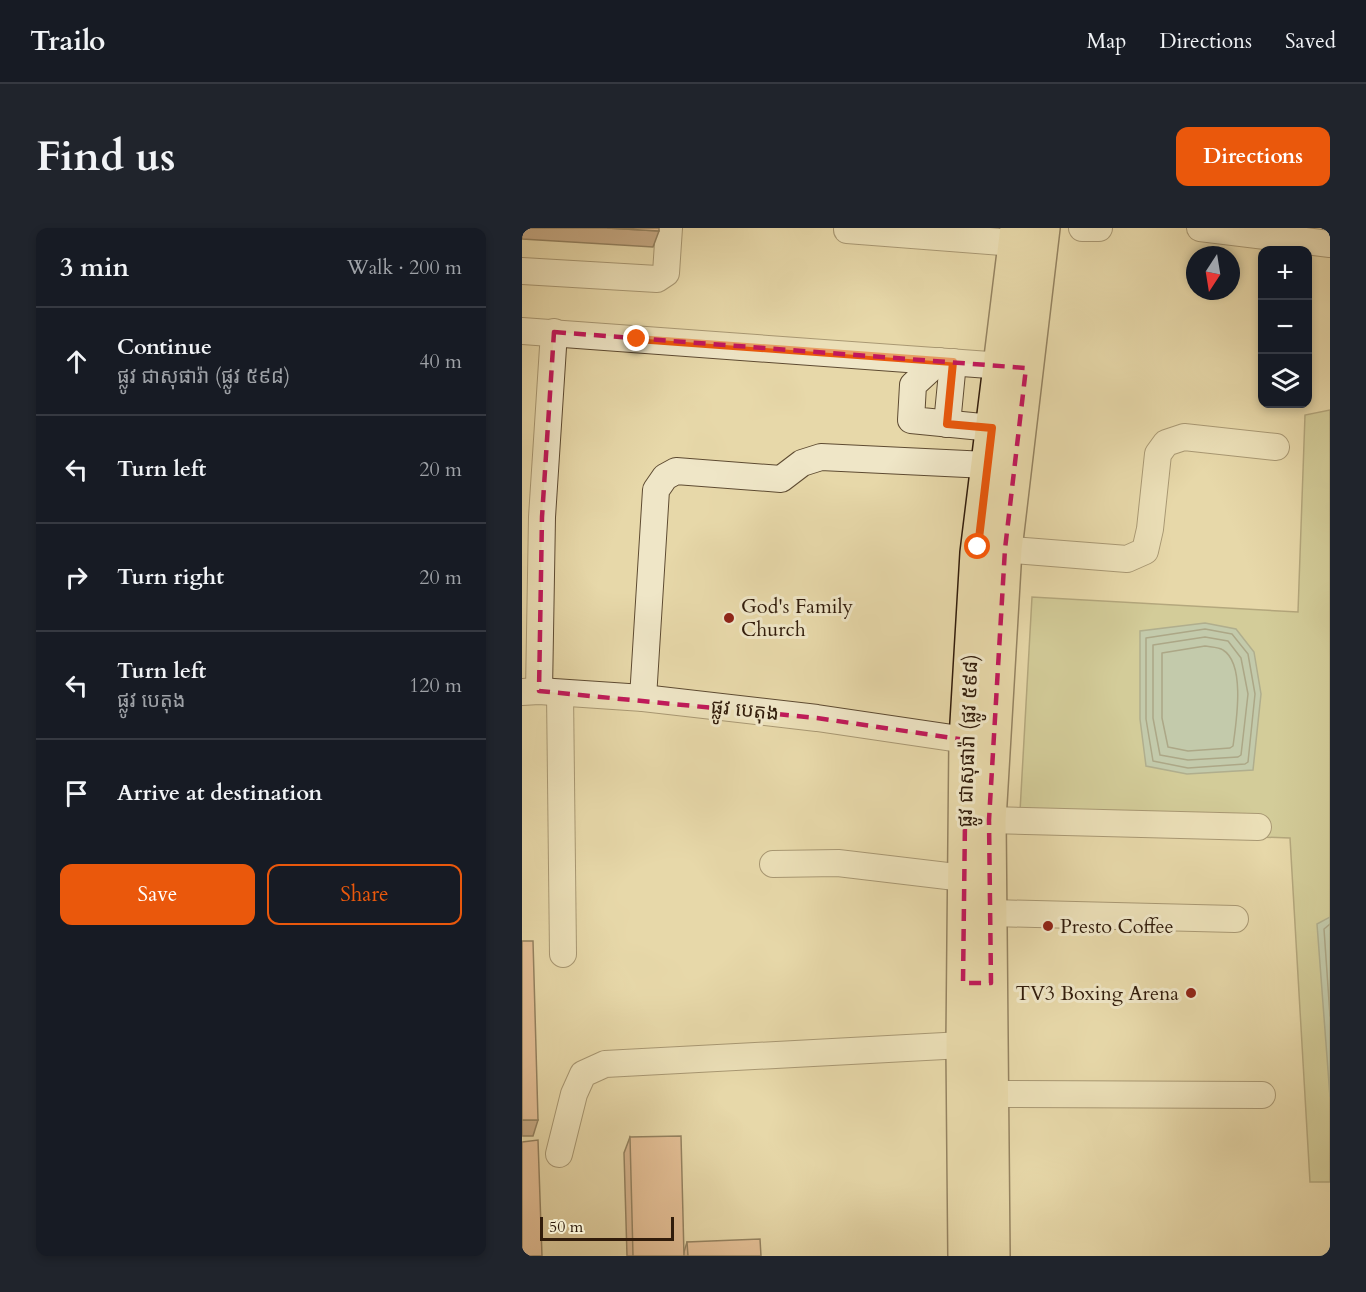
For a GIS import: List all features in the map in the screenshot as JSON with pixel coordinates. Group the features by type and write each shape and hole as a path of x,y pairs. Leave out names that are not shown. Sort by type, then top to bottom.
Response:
{"main road":[{"name":"ផ្លូវ ជាសុផារ៉ា (ផ្លូវ ៥៩៨)","path":"993,1256 991,1094 964,878 966,740 992,548 1013,367 1025,233"},
{"name":"ផ្លូវ ជាសុផារ៉ា (ផ្លូវ ៥៩៨)","path":"965,1256 963,1045 992,913 989,820 992,548 987,465 992,428 1013,367"}],"street":[{"path":"522,271 657,279 666,273 669,228"},
{"path":"1082,228 1099,228"},
{"path":"1200,228 1330,244"},
{"path":"847,230 1025,233"},
{"path":"522,331 1013,367"},
{"path":"554,332 532,517 541,692 563,954"},
{"path":"946,361 947,424"},
{"path":"946,361 913,385 911,420 992,428"},
{"path":"992,548 1127,559 1146,551 1158,454 1166,443 1184,437 1276,447"},
{"path":"643,698 656,490 665,477 676,471 781,479 802,463 821,457 987,465"},
{"name":"ផ្លូវ បេតុង","path":"541,692 643,698 817,718 966,740"},
{"path":"989,820 1258,826"},
{"path":"773,864 838,863 964,878"},
{"path":"992,913 1235,919"},
{"path":"559,1154 574,1094 583,1074 605,1064 963,1045"},
{"path":"991,1094 1262,1095"}],"highlighted area":[{"path":"554,332 1026,368 1005,549 989,820 991,983 963,983 966,740 817,718 539,691 542,517"}],"green space":[{"path":"1330,410 1330,1182 1310,1182 1290,838 1019,829 1032,597 1298,612 1305,415"}],"water":[{"path":"1205,623 1236,629 1254,652 1261,694 1253,770 1187,774 1146,766 1140,719 1140,631"},
{"path":"1330,917 1330,1097 1317,924"}],"building":[{"path":"607,228 659,228 659,231"},
{"path":"522,941 533,941 538,1120 522,1120"},
{"path":"681,1136 684,1256 633,1256 630,1137"},
{"path":"538,1140 542,1256 522,1256 522,1142"},
{"path":"760,1239 761,1256 688,1256 687,1242"}],"place":[{"name":"God's Family Church","path":"729,618"},
{"name":"Presto Coffee","path":"1048,926"},
{"name":"TV3 Boxing Arena","path":"1191,993"}],"route":[{"path":"637,339 953,362 947,424 992,428 978,547"}]}
